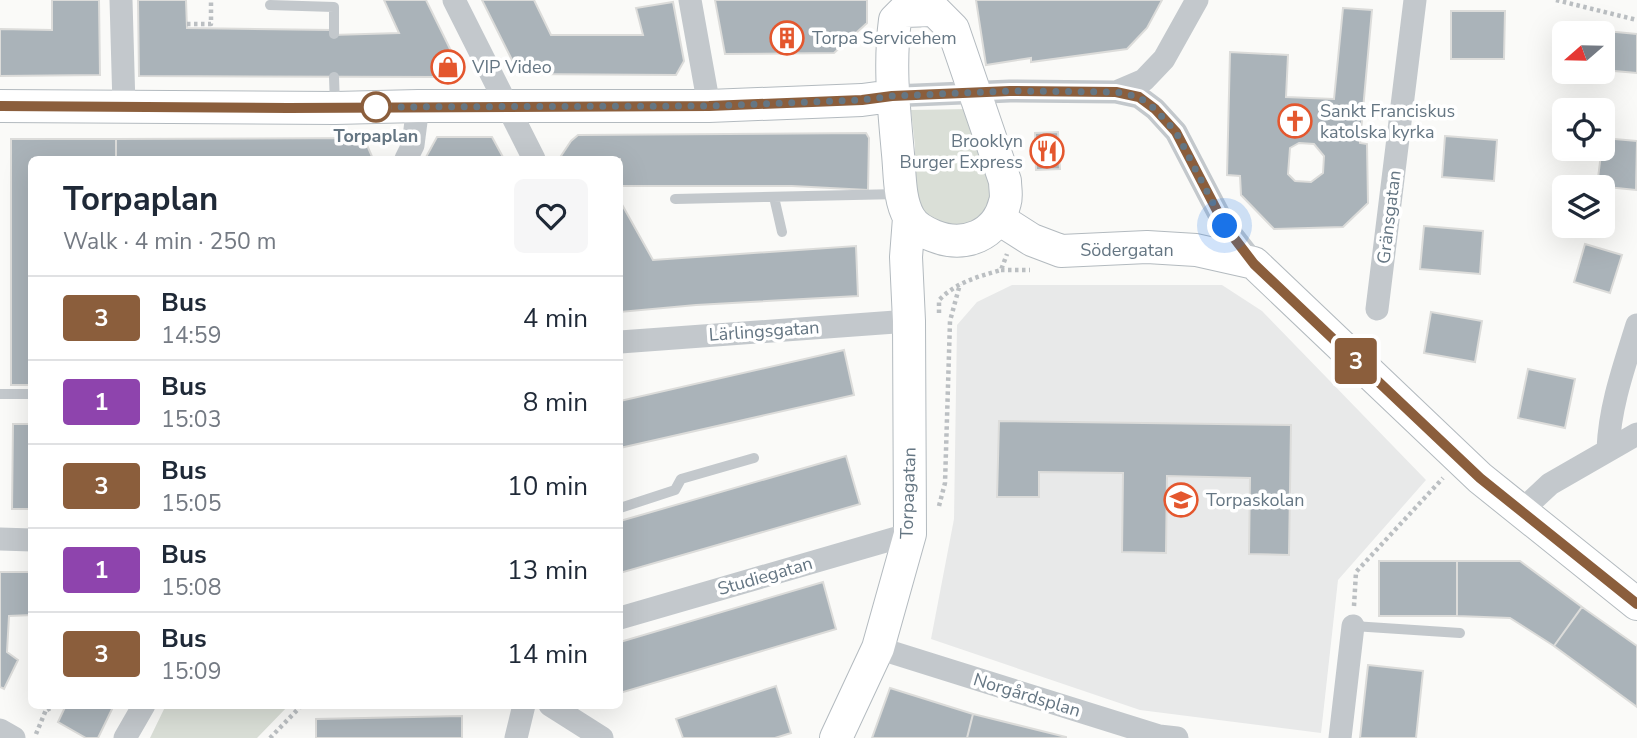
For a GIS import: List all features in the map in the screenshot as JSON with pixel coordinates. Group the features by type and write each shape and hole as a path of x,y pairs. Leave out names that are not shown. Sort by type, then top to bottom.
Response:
{"street":[{"path":"121,0 124,106"},
{"path":"454,0 533,156"},
{"path":"690,0 709,106"},
{"path":"939,0 953,29 1005,181 1006,201 999,219 981,236 961,242 940,239 921,231 905,206 892,96 895,20 905,6 934,10 953,29"},
{"path":"1116,92 1144,80 1164,59 1197,0"},
{"name":"Gränsgatan","path":"1377,309 1415,0"},
{"path":"0,106 709,106 976,93 1116,92 1139,97 1155,109 1176,132 1225,226 1254,264"},
{"path":"408,156 413,145 418,106"},
{"name":"Torpagatan","path":"836,738 878,648 911,534 905,206"},
{"name":"Södergatan","path":"999,219 1031,240 1061,251 1147,247 1196,250 1254,264 1450,475 1520,512 1637,604"},
{"path":"908,277 928,257 940,239"},
{"name":"Lärlingsgatan","path":"623,342 909,321"},
{"path":"1608,449 1615,396 1637,325"},
{"path":"1520,512 1550,484 1637,434"},
{"name":"Studiegatan","path":"623,617 911,534"},
{"path":"0,539 28,540"},
{"path":"1340,738 1353,626"},
{"name":"Norgårdsplan","path":"878,648 1159,736 1177,738"},
{"path":"125,738 142,709"},
{"path":"516,738 523,709"},
{"path":"556,709 602,738"},
{"path":"0,730 14,738"}],"lane":[{"path":"270,5 334,7 334,34"},
{"path":"334,77 335,108"},
{"path":"675,199 774,197 905,206"},
{"path":"774,197 782,232"},
{"path":"0,394 28,394"},
{"path":"623,507 675,490 681,479 754,458"},
{"path":"1353,626 1460,633"}],"path":[{"path":"187,24 211,24 211,0"},
{"path":"1556,0 1637,20"},
{"path":"1001,270 1005,257"},
{"path":"936,516 945,483 950,321 960,284 1001,270 1042,270"},
{"path":"1353,626 1356,572 1450,475"},
{"path":"34,738 47,709"},
{"path":"270,738 298,709"}],"shaded area":[{"path":"969,109 992,182 991,197 980,218 963,226 934,223 921,208 915,188 915,146 911,110"},
{"name":"Torpaskolan","path":"1012,285 1222,285 1262,311 1426,480 1338,580 1321,733 1140,710 931,639 954,519 957,325 977,302"},
{"path":"164,709 285,709 257,738 150,738"}],"building":[{"path":"52,0 99,0 100,75 0,76 0,29 52,30"},
{"path":"138,0 186,0 187,28 332,30 332,35 399,33 384,0 426,0 456,61 445,77 139,76"},
{"path":"482,0 534,0 551,35 643,35 636,8 673,2 684,61 676,75 519,74"},
{"name":"Torpa Servicehem","path":"715,0 867,0 867,23 834,53 725,54"},
{"path":"976,0 1162,0 1147,28 1127,49 986,65"},
{"name":"Sankt Franciskus katolska kyrka","path":"1343,8 1372,10 1360,143 1367,144 1368,203 1343,227 1274,229 1241,195 1240,176 1227,175 1230,52 1288,55 1286,97 1334,99","holes":["1299,143 1314,144 1324,156 1323,173 1311,182 1295,181 1288,174 1290,148"]},
{"path":"1451,11 1505,11 1504,59 1451,59"},
{"path":"1615,32 1637,34 1637,73 1615,71"},
{"name":"Brooklyn Burger Express","path":"1058,132 1060,169 1036,170 1035,133"},
{"path":"866,133 869,138 868,190 792,186 623,186 623,156 561,156 578,135"},
{"path":"1445,136 1497,140 1494,181 1442,177"},
{"path":"437,137 492,137 502,156 427,156"},
{"path":"364,138 372,156 116,156 116,139"},
{"path":"11,139 116,139 116,156 28,156 28,385 11,385"},
{"path":"1615,139 1637,141 1636,190 1615,188 1615,175 1598,175 1600,161 1615,161"},
{"path":"623,206 653,260 856,246 858,296 623,312"},
{"path":"1424,226 1483,231 1480,274 1420,269"},
{"path":"1585,244 1622,255 1610,293 1574,282"},
{"path":"1431,312 1482,321 1475,362 1424,353"},
{"path":"844,350 854,395 623,447 623,400"},
{"path":"1528,369 1575,379 1565,428 1518,418"},
{"name":"Torpaskolan","path":"999,421 1291,425 1289,555 1249,554 1250,478 1167,476 1166,553 1122,552 1123,473 1039,472 1039,497 997,497"},
{"path":"13,424 28,424 28,509 12,509"},
{"path":"846,456 860,504 623,572 623,520"},
{"path":"1379,561 1457,561 1457,616 1379,616"},
{"path":"1457,561 1520,561 1582,607 1554,646 1510,618 1457,616"},
{"path":"0,572 28,572 28,615 9,616 7,652 18,660 4,689 0,687"},
{"path":"823,582 836,629 623,692 623,641"},
{"path":"1582,607 1637,646 1637,707 1554,646"},
{"path":"1368,665 1423,671 1416,738 1360,738"},
{"path":"776,686 791,733 775,738 683,738 676,719"},
{"path":"890,688 973,714 967,738 872,738"},
{"path":"64,709 112,709 98,738 86,738 58,722"},
{"path":"973,714 1066,737 1066,738 967,738"},
{"path":"462,716 462,738 316,738 316,719"}],"bus line":[{"name":"3","path":"0,106 709,106 1010,91 1116,92 1139,97 1155,109 1176,132 1225,226 1254,264 1480,478 1637,604"}],"place":[{"name":"Torpa Servicehem","path":"787,38"},
{"name":"VIP Video","path":"448,67"},
{"name":"Torpaplan","path":"376,107"},
{"name":"Sankt Franciskus katolska kyrka","path":"1295,121"},
{"name":"Brooklyn Burger Express","path":"1047,151"},
{"name":"Torpaskolan","path":"1181,500"}],"route":[{"path":"376,107 709,106 1010,91 1116,92 1139,97 1155,109 1176,132 1225,226"}]}
